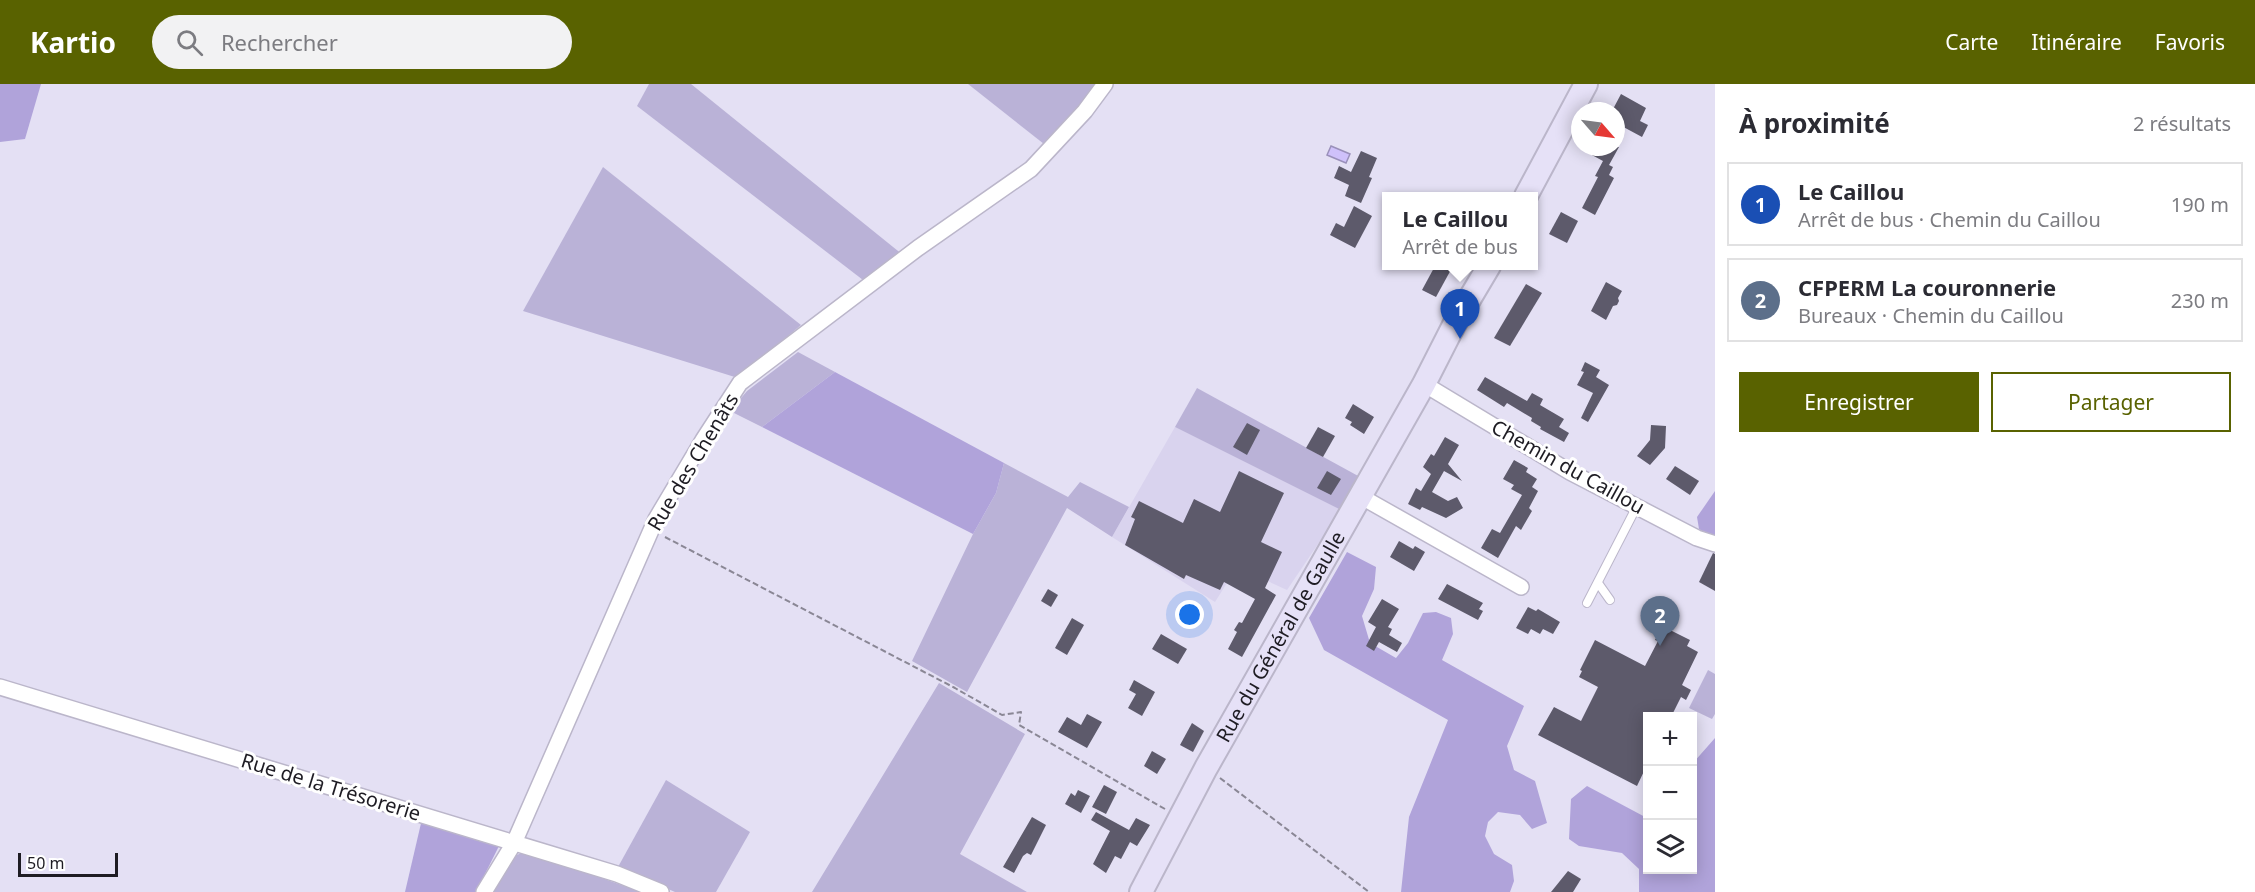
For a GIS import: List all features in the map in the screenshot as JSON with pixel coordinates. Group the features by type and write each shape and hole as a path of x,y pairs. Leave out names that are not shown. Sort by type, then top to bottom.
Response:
{"main road":[{"path":"1528,192 1586,84"},
{"name":"Rue du Général de Gaulle","path":"1141,892 1206,768 1424,384 1454,324 1487,270"}],"street":[{"name":"Rue des Chenâts","path":"484,892 514,843 651,530 703,440 740,383 918,248 1031,170 1085,111 1105,84"},
{"name":"Chemin du Caillou","path":"1424,384 1570,472 1697,538 1715,544"},
{"path":"1360,496 1521,587"},
{"name":"Rue de la Trésorerie","path":"0,687 617,874 661,892"}],"lane":[{"path":"1587,603 1637,506"},
{"path":"1598,583 1610,600"}],"path":[{"path":"651,530 955,688 1002,715 1021,712 1019,725 1179,817"},
{"path":"1206,768 1369,892"}],"shaded area":[{"path":"0,84 41,84 25,139 0,142"},
{"path":"649,84 691,84 903,255 863,280 637,106"},
{"path":"968,84 1099,84 1075,116 1044,144"},
{"path":"1331,146 1350,154 1346,163 1327,155"},
{"path":"603,167 801,325 738,378 523,311"},
{"path":"798,352 835,372 762,427 730,411 747,391"},
{"path":"835,372 1004,463 996,493 973,534 762,427"},
{"path":"1197,388 1360,477 1341,510 1175,427"},
{"path":"1175,427 1341,510 1287,590 1237,567 1215,602 1112,537"},
{"path":"1004,463 1068,497 1080,482 1129,507 1112,537 1067,508 967,692 912,661 973,534 996,493"},
{"path":"1715,491 1714,539 1699,529 1697,517"},
{"path":"1347,552 1376,567 1374,589 1362,616 1370,643 1396,658 1408,643 1423,613 1436,612 1451,618 1453,634 1442,660 1524,706 1507,746 1514,770 1535,781 1547,823 1532,829 1520,815 1498,812 1488,822 1485,836 1494,854 1512,865 1514,881 1510,892 1401,892 1409,817 1448,720 1324,650 1309,618"},
{"path":"1708,670 1715,674 1715,714 1712,719 1689,708"},
{"path":"939,683 1025,734 960,854 1027,892 812,892"},
{"path":"1715,738 1715,892 1639,892 1639,869 1622,853 1579,846 1569,839 1571,799 1587,786 1643,816 1643,874 1697,874 1697,758"},
{"path":"666,780 750,832 716,892 675,892 618,867"},
{"path":"422,819 499,846 476,892 405,892"},
{"path":"522,853 543,857 641,892 488,892 511,857"}],"building":[{"path":"1621,94 1646,108 1640,121 1648,125 1642,137 1625,128 1625,102 1617,102"},
{"path":"1361,151 1377,158 1369,177 1372,178 1361,203 1345,196 1349,185 1334,178 1339,166 1351,172"},
{"path":"1594,156 1614,156 1609,165 1613,167 1609,175 1614,178 1595,215 1582,208 1598,177 1595,176 1603,161"},
{"path":"1354,206 1372,216 1355,248 1330,235 1336,223 1344,227"},
{"path":"1561,212 1578,221 1567,243 1549,234"},
{"path":"1433,270 1451,270 1436,297 1422,290"},
{"path":"1606,282 1622,291 1617,305 1613,306 1606,320 1591,311"},
{"path":"1526,284 1542,293 1510,346 1494,338"},
{"path":"1585,362 1600,370 1596,377 1609,385 1588,422 1581,418 1593,393 1577,385 1584,372 1581,371"},
{"path":"1485,377 1527,401 1532,393 1543,399 1540,405 1564,419 1559,427 1569,433 1564,442 1540,429 1541,427 1531,421 1532,418 1507,403 1504,407 1477,390"},
{"path":"1353,404 1374,417 1364,434 1350,425 1352,422 1345,418"},
{"path":"1247,423 1260,430 1247,455 1233,447"},
{"path":"1651,425 1666,426 1665,448 1650,465 1637,456 1650,440"},
{"path":"1318,427 1335,436 1323,457 1306,448"},
{"path":"1445,437 1459,445 1448,464 1462,481 1444,471 1432,492 1448,501 1457,497 1463,508 1446,518 1422,507 1420,510 1408,504 1416,488 1421,491 1431,474 1423,467 1431,454 1434,456"},
{"path":"1514,460 1528,468 1526,472 1537,479 1532,487 1538,491 1529,508 1532,511 1521,530 1516,526 1498,558 1481,548 1492,529 1500,533 1522,495 1511,489 1514,485 1503,479"},
{"path":"1675,466 1699,481 1690,495 1666,479"},
{"path":"1239,471 1284,493 1261,542 1282,552 1265,588 1276,595 1242,657 1228,649 1237,632 1234,630 1239,622 1242,623 1255,599 1224,582 1220,590 1186,575 1184,579 1125,545 1135,519 1131,517 1139,501 1183,523 1194,499 1220,512"},
{"path":"1327,471 1341,479 1331,495 1317,488"},
{"path":"1399,541 1413,549 1415,546 1425,552 1414,571 1390,557"},
{"path":"1713,553 1715,554 1715,591 1699,582"},
{"path":"1447,584 1483,603 1479,609 1483,611 1478,620 1438,599"},
{"path":"1048,589 1058,595 1051,607 1041,601"},
{"path":"1382,599 1399,609 1388,627 1392,629 1389,635 1402,643 1397,652 1379,642 1374,651 1366,646 1376,627 1368,622"},
{"path":"1528,607 1536,611 1538,609 1560,622 1553,634 1543,629 1540,634 1531,629 1528,634 1516,628"},
{"path":"1072,618 1084,625 1067,655 1055,648"},
{"path":"1662,626 1690,640 1687,646 1698,652 1682,685 1691,690 1686,700 1681,697 1674,712 1643,712 1643,773 1637,786 1538,735 1554,707 1581,721 1598,687 1579,677 1582,671 1580,670 1595,640 1645,666 1658,641 1655,640"},
{"path":"1161,634 1187,649 1178,664 1152,649"},
{"path":"1134,680 1155,692 1142,716 1128,708 1136,694 1129,690"},
{"path":"1087,714 1102,722 1087,748 1058,732 1067,717 1081,725"},
{"path":"1192,723 1204,731 1193,752 1180,745"},
{"path":"1152,751 1166,759 1157,774 1144,766"},
{"path":"1104,785 1117,792 1106,814 1092,807"},
{"path":"1078,790 1090,796 1081,813 1065,804 1071,793 1075,796"},
{"path":"1096,812 1129,830 1136,818 1150,825 1137,846 1130,842 1121,859 1115,856 1106,873 1093,864 1110,831 1091,820"},
{"path":"1032,817 1046,825 1031,855 1027,853 1023,856 1014,873 1003,867"},
{"path":"1568,871 1581,879 1573,892 1551,892"}],"place":[{"name":"Le Caillou","path":"1460,339"},
{"name":"CFPERM La couronnerie","path":"1660,646"}]}
